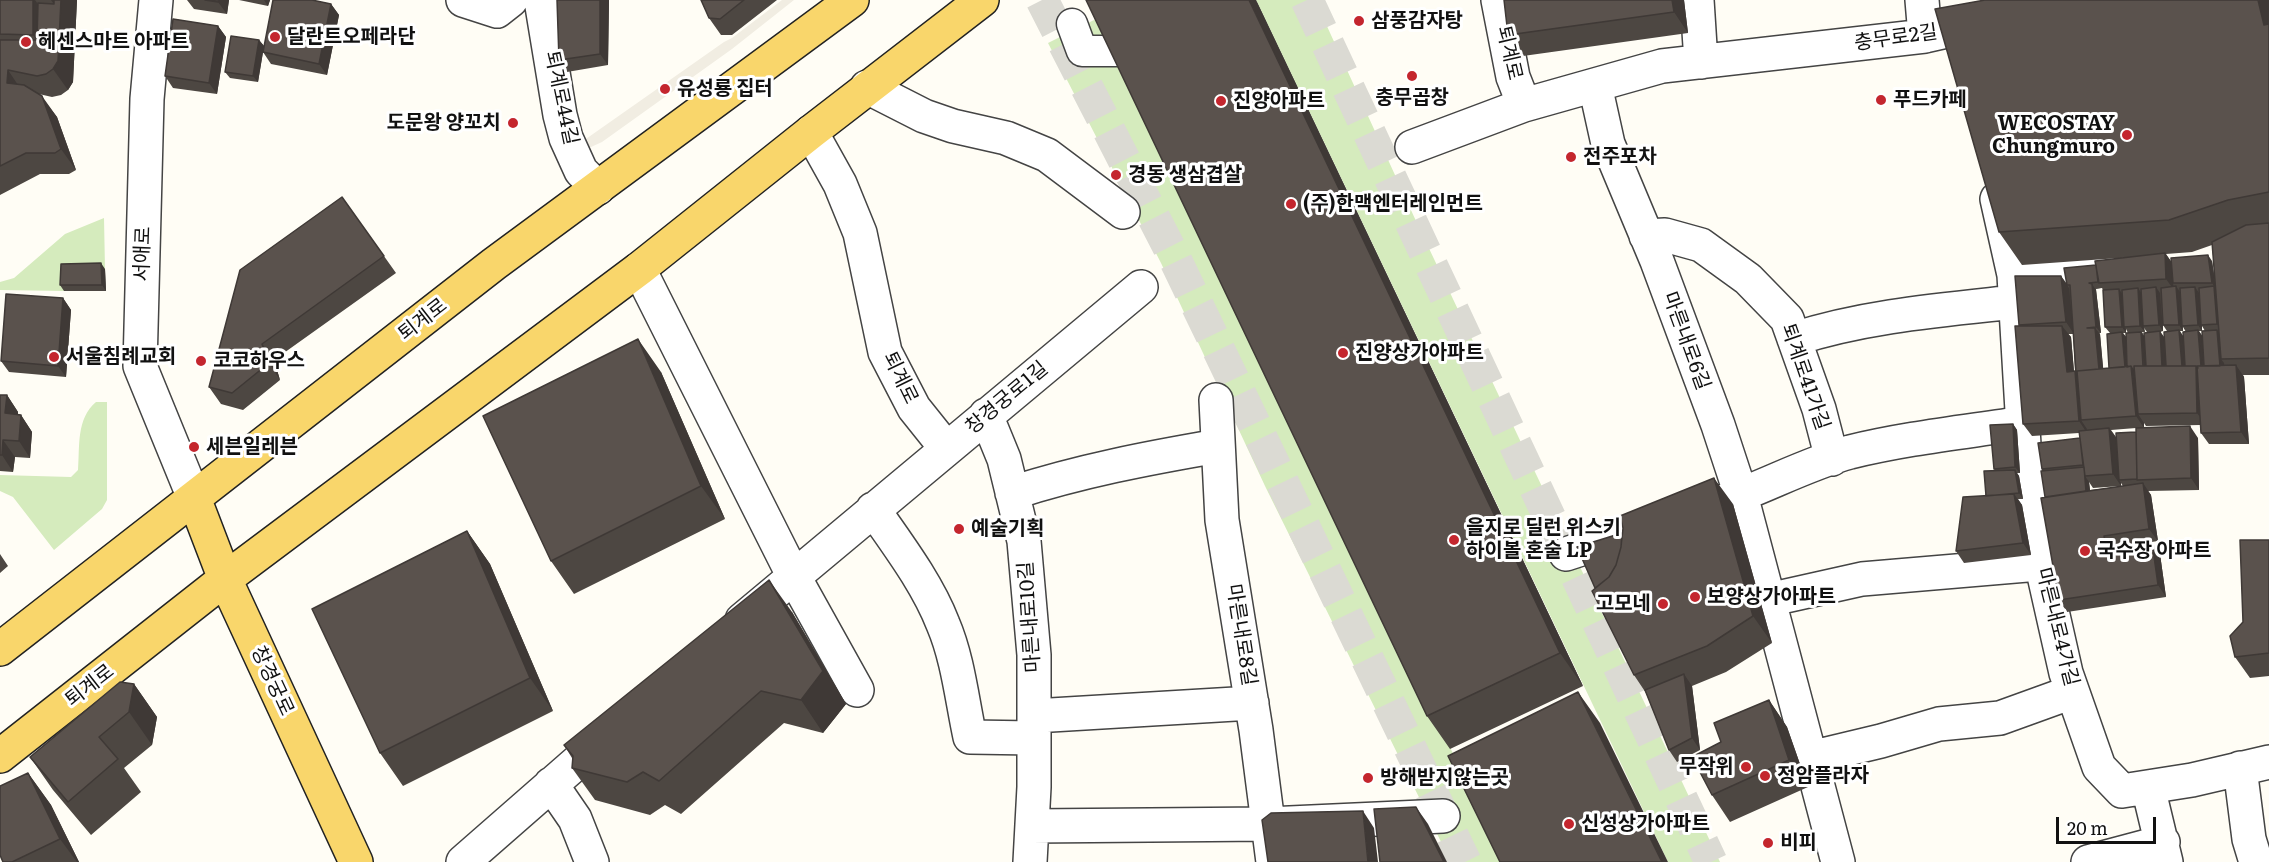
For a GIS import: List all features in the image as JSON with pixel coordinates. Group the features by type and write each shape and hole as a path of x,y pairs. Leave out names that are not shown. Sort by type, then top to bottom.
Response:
{"main road":[{"name":"퇴계로","path":"0,649 495,264 852,0"},
{"name":"퇴계로","path":"0,756 225,579 639,269 867,87 982,0"},
{"name":"창경궁로","path":"194,498 225,579 356,862"}],"street":[{"name":"서애로","path":"156,0 147,99 140,366 194,498"},
{"path":"463,0 497,11 511,0"},
{"name":"퇴계로44길","path":"541,0 560,115 566,138 581,171 598,188"},
{"name":"퇴계로","path":"1498,0 1513,77 1524,105"},
{"path":"1697,0 1701,62"},
{"path":"1922,0 1937,33 1957,62"},
{"name":"충무로2길","path":"1412,147 1524,105 1662,66 1937,33 2019,15"},
{"path":"1071,24 1082,51 1116,51"},
{"name":"마른내로6길","path":"1595,85 1608,144 1646,236 1718,425 1741,495 1838,862"},
{"path":"867,87 924,116 953,126 1006,138 1047,155 1123,212"},
{"name":"퇴계로","path":"811,132 840,184 860,233 885,352 914,408 946,448"},
{"name":"마른내로4가길","path":"1988,168 1995,189 2015,288 2026,479 2041,562 2066,673 2098,767 2122,791 2254,765"},
{"name":"퇴계로41가길","path":"1646,236 1665,234 1701,245 1748,279 1787,319 1819,409 1832,459"},
{"path":"1794,339 1829,327 1912,314 2015,288 2052,276 2142,265"},
{"path":"639,269 793,575 857,690"},
{"name":"창경궁로1길","path":"721,637 1141,287"},
{"name":"마른내로8길","path":"1216,400 1222,520 1252,703 1273,862"},
{"name":"마른내로10길","path":"986,415 1004,459 1024,541 1034,655 1030,862"},
{"path":"1696,510 1849,453 1926,437 2023,423"},
{"path":"1012,493 1128,461 1218,446"},
{"path":"873,509 916,573 944,624 970,737 1034,727 1252,703"},
{"path":"1566,554 1652,526"},
{"path":"1768,600 1862,579 2041,562"},
{"path":"1810,758 1939,724 2000,718 2072,692"},
{"path":"463,862 632,714"},
{"path":"2254,765 2249,839 2256,862"},
{"path":"551,784 575,819 592,862"},
{"path":"2088,862 2164,852 2148,787"},
{"path":"1032,826 1268,824 1443,816"}],"green space":[{"path":"1256,0 1315,0 1416,221 1720,862 1668,862"},
{"path":"1100,17 1505,862 1451,862 1265,486 1161,263 1048,43"},
{"path":"104,218 105,269 65,270 64,291 0,290 0,282 14,278 65,234"},
{"path":"96,402 107,402 107,500 102,509 54,550 13,497 0,491 0,475 71,477 78,470 79,442 85,416"}],"shaded area":[{"path":"782,0 794,0 732,49 602,142 591,147 580,148 574,145 563,53 583,141 732,38"}],"building":[{"path":"0,0 33,0 33,35 0,34"},
{"path":"54,0 61,0 58,61 46,74 37,76 8,70 7,83 24,85 42,96 61,149 55,153 26,153 0,166 0,40 37,40 38,3 54,4"},
{"path":"273,0 312,0 331,4 319,64 263,52"},
{"path":"557,0 600,0 600,54 559,60"},
{"path":"701,0 744,0 720,19 709,18"},
{"name":"진양상가아파트","path":"1086,0 1249,0 1560,653 1427,716"},
{"path":"1504,0 1672,0 1674,12 1508,35"},
{"name":"WECOSTAY Chungmuro","path":"1985,0 2258,0 2264,25 2269,24 2269,192 2228,200 2169,220 1999,232 1935,9"},
{"path":"173,19 218,26 209,83 165,76"},
{"path":"231,36 259,40 253,76 225,72"},
{"path":"342,197 384,256 262,344 269,363 232,393 209,387 240,270"},
{"path":"2269,223 2269,358 2221,359 2212,242 2246,225"},
{"path":"2165,253 2166,279 2099,283 2095,261"},
{"path":"2208,255 2212,283 2173,283 2171,258"},
{"path":"101,263 102,285 60,285 61,264"},
{"path":"2096,265 2098,282 2089,283 2092,284 2096,327 2087,328 2095,328 2099,369 2076,373 2070,285 2067,285 2064,268"},
{"path":"2015,276 2061,276 2066,322 2019,325"},
{"path":"2176,286 2179,325 2163,325 2161,288"},
{"path":"2214,286 2217,324 2201,325 2199,288"},
{"path":"2156,287 2159,325 2143,326 2141,289"},
{"path":"2195,287 2198,325 2182,326 2180,288"},
{"path":"2138,288 2140,326 2124,327 2122,290"},
{"path":"2119,289 2122,327 2105,327 2103,290"},
{"path":"6,294 63,298 58,366 1,361"},
{"path":"2015,326 2062,326 2067,372 2075,371 2079,421 2023,424"},
{"path":"2179,330 2182,366 2166,366 2164,332"},
{"path":"2198,330 2201,366 2197,366 2198,368 2185,366 2183,332"},
{"path":"2217,330 2220,366 2204,366 2202,331"},
{"path":"2160,331 2162,366 2146,366 2144,333"},
{"path":"2122,332 2125,367 2109,368 2107,334"},
{"path":"2141,332 2143,366 2134,366 2133,370 2131,366 2127,367 2126,333"},
{"path":"638,339 701,486 551,561 483,416"},
{"path":"2236,365 2241,432 2201,433 2197,366"},
{"path":"2131,366 2136,416 2081,420 2077,371"},
{"path":"2134,366 2196,366 2197,413 2138,414"},
{"path":"0,395 7,395 5,413 21,415 19,441 3,440 2,455 0,455"},
{"path":"2013,424 2015,467 1994,469 1990,425"},
{"path":"2190,426 2191,478 2137,480 2136,428"},
{"path":"2109,428 2113,474 2085,476 2079,431"},
{"path":"2136,432 2137,479 2119,480 2116,433"},
{"path":"2080,438 2083,465 2042,469 2038,443"},
{"path":"2084,467 2086,491 2045,497 2041,471"},
{"path":"2015,470 2019,493 1986,496 1984,471"},
{"name":"보양상가아파트","path":"1714,478 1753,616 1707,646 1634,675 1592,591 1609,577 1616,565 1623,528 1620,516"},
{"name":"국수장 아파트","path":"2143,483 2149,529 2104,536 2106,549 2152,542 2158,585 2059,600 2041,498"},
{"path":"2014,494 2023,543 1956,551 1963,497"},
{"path":"467,531 530,678 380,753 312,609"},
{"path":"1622,533 1616,565 1609,577 1595,588 1577,547"},
{"path":"2240,540 2269,540 2269,653 2235,657 2230,636 2243,622"},
{"path":"769,580 823,671 801,700 761,691 659,781 643,772 627,782 572,768 573,756 564,745"},
{"path":"1684,674 1692,738 1669,750 1645,690"},
{"path":"120,682 134,684 129,712 99,737 118,759 68,802 30,757"},
{"name":"신성상가아파트","path":"1578,692 1662,862 1500,862 1448,756"},
{"path":"1769,700 1789,760 1712,795 1692,757 1721,742 1714,723"},
{"path":"28,773 60,839 12,862 3,862 0,855 0,786"},
{"path":"1416,807 1444,862 1380,862 1374,809"},
{"path":"1363,811 1368,862 1268,862 1262,820 1271,813"}],"tunnel":[{"path":"1042,0 1175,259 1465,862"},
{"path":"1307,0 1711,862"}],"place":[{"name":"삼풍감자탕","path":"1359,21"},
{"name":"달란트오페라단","path":"275,37"},
{"name":"헤센스마트 아파트","path":"26,42"},
{"name":"충무곱창","path":"1412,76"},
{"name":"유성룡 집터","path":"665,89"},
{"name":"푸드카페","path":"1881,100"},
{"name":"진양아파트","path":"1221,101"},
{"name":"도문왕 양꼬치","path":"513,123"},
{"name":"WECOSTAY Chungmuro","path":"2127,135"},
{"name":"전주포차","path":"1571,157"},
{"name":"경동 생삼겹살","path":"1116,175"},
{"name":"(주)한맥엔터레인먼트","path":"1291,204"},
{"name":"진양상가아파트","path":"1343,353"},
{"name":"서울침례교회","path":"54,357"},
{"name":"코코하우스","path":"201,361"},
{"name":"세븐일레븐","path":"194,447"},
{"name":"예술기획","path":"959,529"},
{"name":"을지로 딜런 위스키 하이볼 혼술 LP","path":"1454,540"},
{"name":"국수장 아파트","path":"2085,551"},
{"name":"보양상가아파트","path":"1695,597"},
{"name":"고모네","path":"1663,604"},
{"name":"무작위","path":"1746,767"},
{"name":"정암플라자","path":"1765,776"},
{"name":"방해받지않는곳","path":"1368,778"},
{"name":"신성상가아파트","path":"1569,824"},
{"name":"비피","path":"1768,843"}]}
